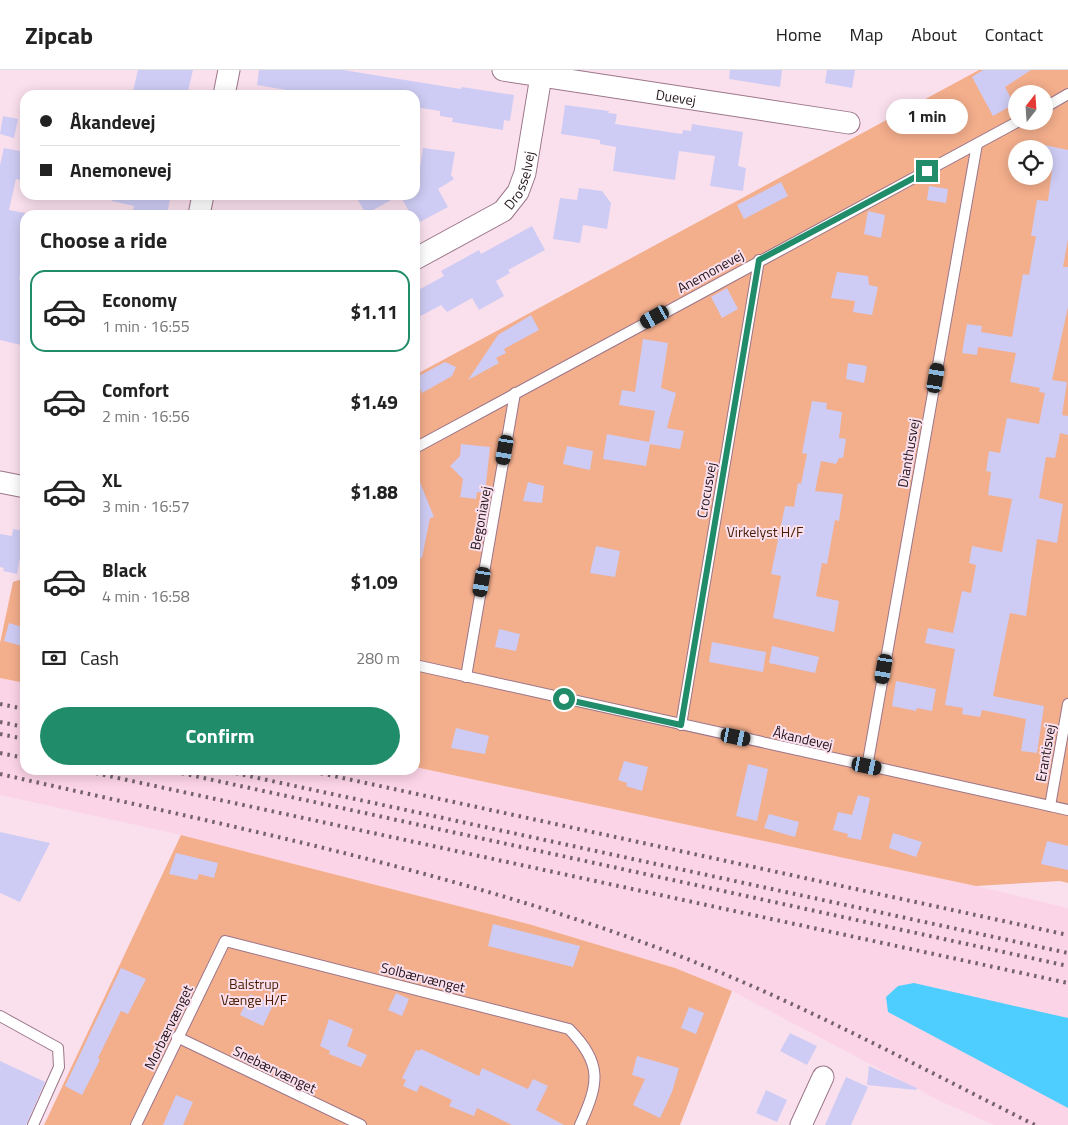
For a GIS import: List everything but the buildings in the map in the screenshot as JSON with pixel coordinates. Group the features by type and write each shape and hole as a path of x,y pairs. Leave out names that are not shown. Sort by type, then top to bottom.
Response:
{"street":[{"path":"225,90 228,70"},
{"name":"Duevej","path":"503,70 849,123"},
{"name":"Drosselvej","path":"420,256 503,211 518,192 525,173 541,76"},
{"path":"0,482 20,486"},
{"path":"801,1125 823,1078"}],"lane":[{"path":"1053,103 1068,94"},
{"name":"Anemonevej","path":"420,445 759,260 1008,127"},
{"name":"Dianthusvej","path":"867,766 977,144"},
{"name":"Crocusvej","path":"681,725 759,260"},
{"name":"Begoniavej","path":"466,677 515,393"},
{"name":"Åkandevej","path":"420,666 1068,810"},
{"name":"Erantisvej","path":"1050,806 1068,704"},
{"name":"Morbærvænget","path":"136,1125 225,941"},
{"name":"Solbærvænget","path":"225,941 569,1029 584,1044 594,1066 594,1094 580,1125"},
{"path":"0,1016 58,1048 59,1067 32,1125"},
{"name":"Snebærvænget","path":"177,1037 361,1125"}],"shaded area":[{"path":"0,678 20,682 20,775 420,775 420,768 976,886 1068,908 1068,1125 994,1125 940,1101 732,991 675,968 532,925 181,835 0,795"}],"green space":[{"name":"Virkelyst H/F","path":"979,70 1068,70 1068,883 1060,881 976,886 420,768 420,372"},
{"path":"20,580 20,682 0,678 0,643 13,582"},
{"name":"Balstrup Vænge H/F","path":"181,835 532,925 675,968 732,991 680,1125 44,1125"}],"water":[{"path":"914,983 1068,1018 1068,1108 888,1012 886,997 898,986"}],"railway":[{"path":"0,704 20,708"},
{"path":"0,722 20,726"},
{"path":"0,734 20,738"},
{"path":"0,753 20,757"},
{"path":"0,774 344,853 430,875 599,927 682,957 772,995 1035,1125"},
{"path":"104,775 1068,983"},
{"path":"190,775 1068,966"},
{"path":"244,775 1068,953"},
{"path":"329,775 1068,935"}],"route":[{"path":"564,699 681,725 759,260 927,171"}]}
